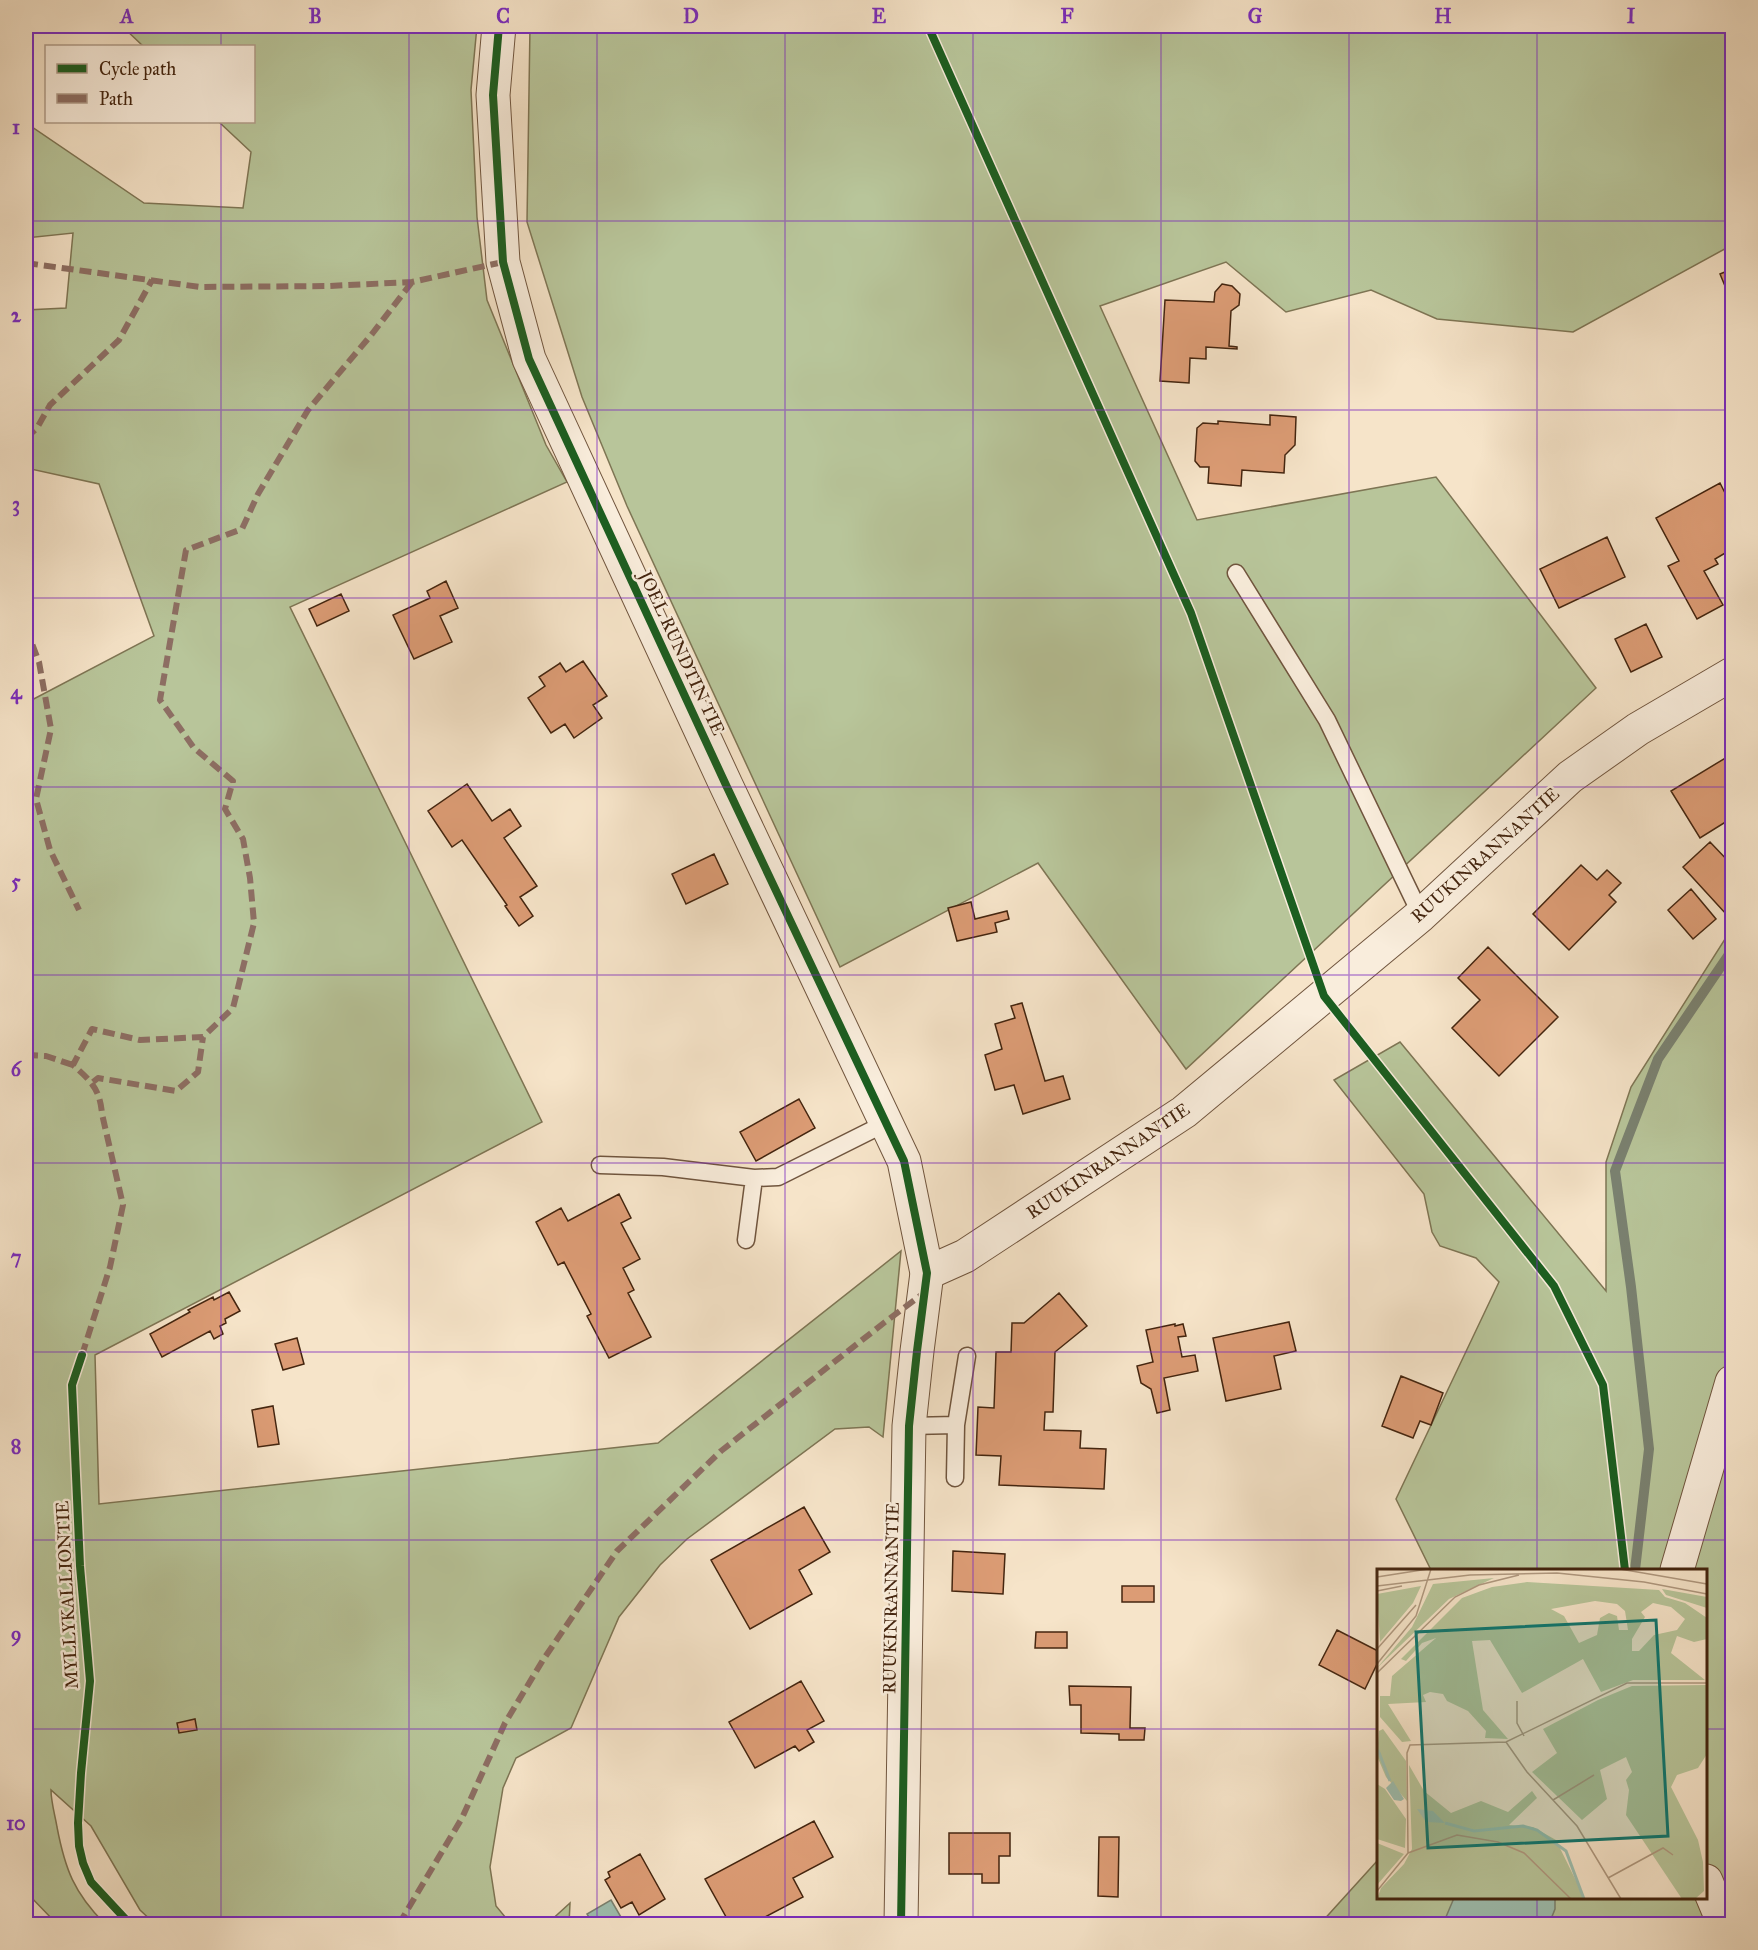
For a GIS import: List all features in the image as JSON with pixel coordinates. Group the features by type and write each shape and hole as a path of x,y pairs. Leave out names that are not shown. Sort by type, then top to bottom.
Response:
{"street":[{"name":"JOEL RUNDTIN TIE","path":"499,26 493,95 502,262 529,359 726,785 904,1161 927,1273"},
{"name":"RUUKINRANNANTIE","path":"902,1924 909,1426 916,1350 927,1273 965,1256 1184,1112 1421,915 1570,777 1638,729 1732,674"},
{"path":"1677,1569 1732,1382"},
{"path":"1707,1883 1724,1924"}],"lane":[{"path":"1236,573 1327,720 1421,915"},
{"path":"600,1165 663,1167 754,1178 778,1177 886,1123"},
{"path":"746,1240 754,1178"},
{"path":"955,1478 956,1425 967,1356"},
{"path":"909,1426 956,1425"}],"shaded area":[{"path":"124,26 477,26 471,90 477,217 487,300 546,445 567,482 290,607 542,1122 95,1355 99,1504 658,1443 901,1251 883,1437 869,1427 835,1429 687,1539 660,1565 619,1617 571,1728 516,1758 503,1788 490,1867 496,1906 511,1924 155,1924 140,1910 91,1826 51,1790 60,1842 72,1880 94,1913 105,1924 57,1924 26,1892 26,703 154,636 99,484 26,468 26,310 66,308 73,233 26,238 26,123 144,203 243,208 251,152 220,123 255,123 255,45 142,45"},
{"path":"530,26 1732,26 1732,245 1573,332 1437,319 1371,290 1286,312 1226,262 1100,306 1197,520 1436,477 1596,688 1186,1069 1038,863 840,967 627,506 582,397 527,222"},
{"path":"1732,928 1732,1924 1320,1924 1377,1861 1377,1899 1707,1899 1707,1569 1431,1569 1396,1499 1499,1282 1476,1258 1440,1246 1432,1232 1424,1194 1334,1080 1400,1042 1606,1291 1606,1162 1631,1087"},
{"path":"1454,1899 1555,1899 1555,1909 1549,1924 1443,1924"},
{"path":"611,1900 625,1924 593,1924 587,1914"},
{"path":"570,1903 569,1924 547,1924"}],"building":[{"path":"1732,269 1732,303 1720,274"},
{"path":"1222,284 1232,286 1240,294 1239,305 1231,311 1229,346 1237,347 1237,349 1206,347 1206,359 1190,358 1189,383 1160,381 1165,300 1214,302 1215,292"},
{"path":"1270,415 1296,417 1295,445 1285,455 1284,473 1242,470 1241,486 1208,483 1209,467 1200,467 1195,461 1197,428 1203,423 1218,424 1218,421 1270,425"},
{"path":"1720,483 1732,507 1728,511 1732,519 1732,549 1715,559 1718,564 1704,571 1723,605 1697,619 1668,566 1679,561 1656,518"},
{"path":"1607,537 1625,577 1559,608 1540,569"},
{"path":"446,581 458,608 440,616 452,642 414,659 393,615 430,598 427,591"},
{"path":"341,594 349,611 317,626 309,609"},
{"path":"1646,624 1662,657 1631,672 1615,639"},
{"path":"583,661 607,696 593,705 602,718 574,738 565,724 551,733 528,698 545,686 539,677 560,663 566,672"},
{"path":"1732,754 1732,818 1700,838 1671,791"},
{"path":"467,784 492,821 510,809 521,826 504,838 537,886 520,897 533,916 519,926 462,840 452,847 428,811"},
{"path":"1710,842 1732,863 1732,908 1726,914 1683,867"},
{"path":"714,854 728,884 686,904 672,874"},
{"path":"1581,865 1597,880 1607,870 1621,883 1609,895 1616,902 1569,950 1533,914"},
{"path":"1691,889 1716,919 1693,939 1668,910"},
{"path":"971,902 975,919 1007,911 1009,919 995,923 997,932 957,941 948,908"},
{"path":"1488,947 1558,1017 1499,1076 1452,1028 1480,1000 1458,978"},
{"path":"1022,1003 1045,1081 1063,1076 1070,1099 1023,1114 1014,1085 995,1090 985,1055 1002,1049 995,1024 1015,1018 1011,1006"},
{"path":"799,1099 815,1128 756,1161 740,1132"},
{"path":"619,1194 631,1218 621,1223 640,1259 623,1268 634,1290 628,1293 651,1337 609,1358 587,1316 591,1314 564,1262 558,1265 536,1222 561,1208 568,1221"},
{"path":"229,1292 240,1311 225,1319 226,1323 220,1326 223,1334 214,1339 210,1331 162,1357 150,1334 190,1312 188,1310 213,1297 214,1300"},
{"path":"1059,1293 1087,1326 1055,1352 1053,1412 1045,1412 1044,1430 1081,1431 1080,1448 1106,1449 1104,1489 999,1485 1001,1456 976,1455 978,1407 994,1408 996,1352 1011,1352 1012,1323 1024,1323"},
{"path":"1289,1322 1296,1351 1274,1356 1281,1389 1226,1401 1213,1338"},
{"path":"1175,1324 1175,1326 1183,1324 1186,1336 1178,1337 1182,1357 1195,1355 1198,1371 1164,1378 1170,1410 1157,1413 1151,1389 1141,1383 1137,1366 1153,1362 1146,1330"},
{"path":"297,1338 304,1364 283,1370 275,1344"},
{"path":"1401,1376 1443,1393 1431,1425 1420,1421 1413,1438 1382,1426"},
{"path":"273,1406 279,1444 258,1447 252,1410"},
{"path":"804,1507 830,1552 799,1570 812,1594 750,1629 711,1560"},
{"path":"953,1551 1005,1554 1003,1594 952,1591"},
{"path":"1122,1586 1154,1586 1154,1602 1122,1602"},
{"path":"1337,1630 1377,1650 1377,1664 1365,1689 1319,1665"},
{"path":"1036,1632 1067,1632 1067,1648 1035,1648"},
{"path":"801,1681 824,1721 807,1730 814,1742 799,1751 795,1746 755,1768 729,1722"},
{"path":"1069,1686 1131,1687 1130,1728 1145,1728 1144,1740 1119,1740 1119,1734 1081,1733 1081,1705 1070,1705"},
{"path":"195,1719 197,1730 179,1733 177,1723"},
{"path":"814,1821 833,1857 793,1878 803,1897 752,1924 730,1924 705,1879"},
{"path":"949,1833 1010,1833 1010,1856 999,1856 999,1883 982,1883 982,1874 949,1874"},
{"path":"1099,1837 1119,1837 1118,1897 1098,1896"},
{"path":"640,1854 665,1899 639,1915 632,1902 621,1908 605,1880 610,1877 608,1872"}],"waterway":[{"path":"1635,1569 1649,1449 1615,1171 1658,1059 1732,950"}],"marked path":[{"path":"26,263 200,287 329,286 412,282 503,262"},
{"path":"26,438 37,428 50,405 119,340 152,280"},
{"path":"82,1355 110,1267 123,1205 97,1092 90,1081 73,1065 92,1029 140,1040 203,1037 233,1008 254,923 250,878 243,839 225,809 233,781 194,748 160,700 186,550 242,529 258,494 308,410 412,282"},
{"path":"26,628 39,662 51,729 36,799 50,850 79,910"},
{"path":"93,1082 98,1078 176,1091 198,1072 203,1037"},
{"path":"26,1055 46,1056 73,1065"},
{"path":"399,1924 462,1818 505,1723 543,1660 617,1551 721,1451 924,1293"},
{"path":"1728,1395 1732,1396"}],"cycle path":[{"path":"499,26 493,95 503,262 529,359 726,785 904,1161 927,1273 909,1426 901,1924"},
{"path":"928,26 1191,613 1324,996 1554,1286 1603,1385 1625,1569"},
{"name":"MYLLYKALLIONTIE","path":"82,1355 72,1385 80,1566 90,1681 81,1773 79,1846 91,1882 130,1924"}]}
